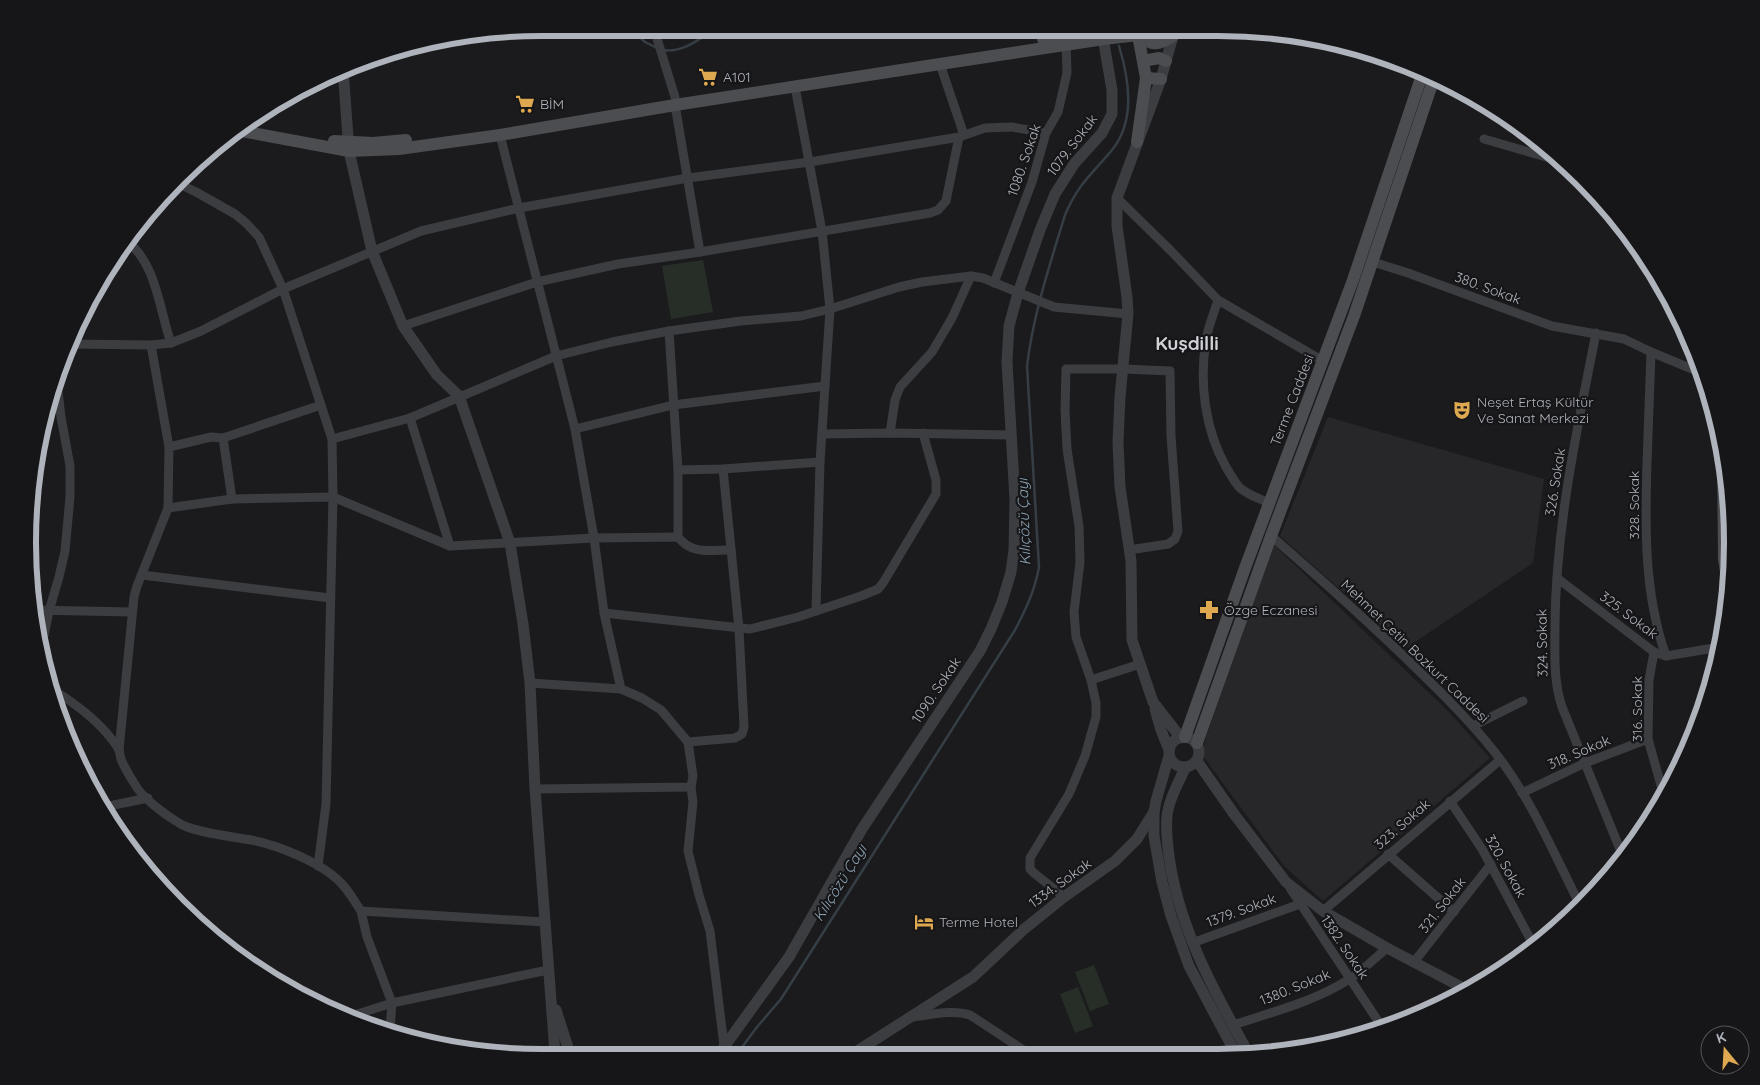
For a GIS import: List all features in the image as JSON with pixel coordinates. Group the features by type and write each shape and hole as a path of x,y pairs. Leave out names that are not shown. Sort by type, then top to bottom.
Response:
{"main road":[{"path":"247,132 349,147 399,150 500,135 675,101 795,87 940,64 1066,40 1077,36"},
{"path":"256,126 323,139 349,147 473,132 1096,36"},
{"path":"1136,36 1146,78 1137,142"},
{"path":"1138,36 1153,44 1164,42 1171,36"},
{"path":"1143,61 1151,59 1166,60"},
{"path":"1146,78 1161,79"},
{"name":"Terme Caddesi","path":"1187,739 1269,503 1353,280 1421,79"},
{"name":"Terme Caddesi","path":"1187,739 1271,536 1373,262 1432,84"}],"street":[{"path":"656,36 675,101 700,252"},
{"name":"1079. Sokak","path":"1018,292 1055,194 1074,164 1102,133 1112,114 1112,90 1103,36"},
{"path":"1153,702 1200,752 1197,761 1190,767 1185,768 1175,765 1169,753 1132,640 1132,573 1119,469 1119,419 1128,314 1118,226 1118,198 1161,79 1174,36"},
{"name":"1080. Sokak","path":"994,283 1032,182 1046,133 1058,112 1064,92 1067,73 1066,40"},
{"path":"402,326 537,282 618,264 700,252 930,213 938,210 946,201 962,136 940,64"},
{"path":"344,77 349,147 372,251 402,326 437,375 459,396 510,543 530,684 535,789 555,1049"},
{"path":"795,87 822,231 830,309 820,462 816,611"},
{"path":"77,344 151,346 171,343 201,331 283,289 421,230 519,208 688,178 810,162 962,136 985,128 1003,126 1046,133"},
{"path":"500,135 575,429 594,538 604,612 621,689"},
{"path":"1484,139 1546,158"},
{"path":"184,186 235,214 259,237 283,289 332,439 333,497 326,804 318,866"},
{"path":"1118,198 1218,300 1323,361"},
{"path":"133,245 151,274 171,343"},
{"name":"380. Sokak","path":"1373,262 1552,326 1624,339 1693,369"},
{"path":"332,439 410,418 556,356 612,342 669,331 741,321 801,316 830,309 898,286 922,282 971,276 983,278 1054,307 1128,314"},
{"path":"890,433 896,393 932,352 952,318 971,276"},
{"name":"1090. Sokak","path":"722,1049 789,957 862,829 980,651 991,630 1007,589 1014,550 1015,500 1007,382 1007,342 1012,309 1018,292"},
{"path":"1218,300 1207,335 1204,361 1205,404 1210,427 1224,463 1239,486 1250,494 1269,503"},
{"path":"669,331 678,470 678,537 684,546 694,550 731,550"},
{"name":"326. Sokak","path":"1557,578 1563,519 1596,333"},
{"path":"151,346 169,447 168,508 137,586 132,612 119,750 122,760 135,785 159,810 181,825 273,846 318,866 341,883 361,911 367,936 392,1003 390,1025"},
{"name":"328. Sokak","path":"1651,352 1646,502 1648,577 1655,620 1666,656"},
{"path":"1064,897 1034,873 1029,863 1032,853 1069,794 1085,756 1096,717 1096,704 1091,680 1076,638 1074,612 1080,562 1078,526 1067,449 1065,410 1066,369 1170,371 1171,436 1178,531 1175,539 1168,544 1129,550"},
{"path":"575,429 673,405 825,386"},
{"path":"45,632 65,551 70,497 70,466 58,396"},
{"path":"169,447 211,437 223,438 321,406"},
{"path":"410,418 450,546"},
{"path":"604,612 739,629 761,628 878,589 936,494 936,480 924,433"},
{"path":"822,434 924,433 1011,435"},
{"path":"223,438 232,499"},
{"path":"678,470 723,469 820,462"},
{"path":"688,742 735,738 742,734 744,727 739,629 723,469"},
{"path":"168,508 232,499 333,497 450,546 594,538 678,537"},
{"name":"Mehmet Çetin Bozkurt Caddesi","path":"1271,536 1390,643 1473,726 1500,760 1522,793 1577,898"},
{"path":"142,575 330,598"},
{"name":"325. Sokak","path":"1557,578 1654,652 1666,656 1712,648"},
{"name":"324. Sokak","path":"1557,578 1554,674 1558,693 1620,849"},
{"path":"41,611 132,612"},
{"name":"316. Sokak","path":"1654,652 1649,680 1648,739 1661,786"},
{"path":"1091,680 1140,664"},
{"path":"530,684 621,689 642,698 660,710 688,742 693,776 691,787 693,802 688,851 710,932 721,1049"},
{"path":"60,695 85,712 119,750"},
{"path":"1473,726 1523,701"},
{"path":"1187,739 1173,742 1156,801 1154,836 1157,859 1166,899 1194,978 1233,1049"},
{"name":"318. Sokak","path":"1522,793 1585,763 1648,739"},
{"name":"323. Sokak","path":"1323,910 1500,760"},
{"path":"1197,761 1250,837 1286,882 1323,910 1387,948 1460,987"},
{"path":"1185,768 1172,796 1168,812 1167,838 1170,865 1192,943 1216,995 1246,1048"},
{"path":"535,789 691,787"},
{"path":"110,806 148,798"},
{"name":"320. Sokak","path":"1450,801 1491,864 1531,940"},
{"name":"1334. Sokak","path":"860,1049 973,977 1023,930 1064,897 1116,861 1136,839 1154,812"},
{"path":"1388,854 1454,912"},
{"name":"321. Sokak","path":"1414,962 1491,864"},
{"name":"1382. Sokak","path":"1286,882 1379,1022"},
{"name":"1379. Sokak","path":"1192,943 1300,904"},
{"path":"361,911 545,922"},
{"name":"1380. Sokak","path":"1233,1025 1312,999 1350,979 1387,948"},
{"path":"359,1014 392,1003 548,970"},
{"path":"551,994 568,1049"},
{"path":"909,1018 953,1012 964,1013 1021,1049"}],"shaded area":[{"path":"703,260 713,312 671,319 662,266"},
{"path":"1328,417 1544,479 1533,563 1406,648 1280,536"},
{"path":"1273,544 1448,711 1490,758 1323,901 1284,866 1202,755 1206,737"},
{"path":"1094,965 1109,1004 1090,1011 1075,972"},
{"path":"1078,987 1093,1026 1075,1033 1060,994"}],"waterway":[{"path":"638,36 657,48"},
{"path":"662,50 681,48 704,36"},
{"name":"Kılıçözü Çayı","path":"741,1049 781,999 1015,630 1030,599 1039,567 1027,366 1033,328 1065,215 1070,204 1080,187 1112,150 1125,126 1128,85 1119,46"}],"place":[{"name":"A101","path":"708,77"},
{"name":"BİM","path":"525,104"},
{"name":"Neşet Ertaş Kültür Ve Sanat Merkezi","path":"1462,410"},
{"name":"Özge Eczanesi","path":"1209,610"},
{"name":"Terme Hotel","path":"924,922"}],"district":[{"name":"Kuşdilli","path":"1187,343"}]}
